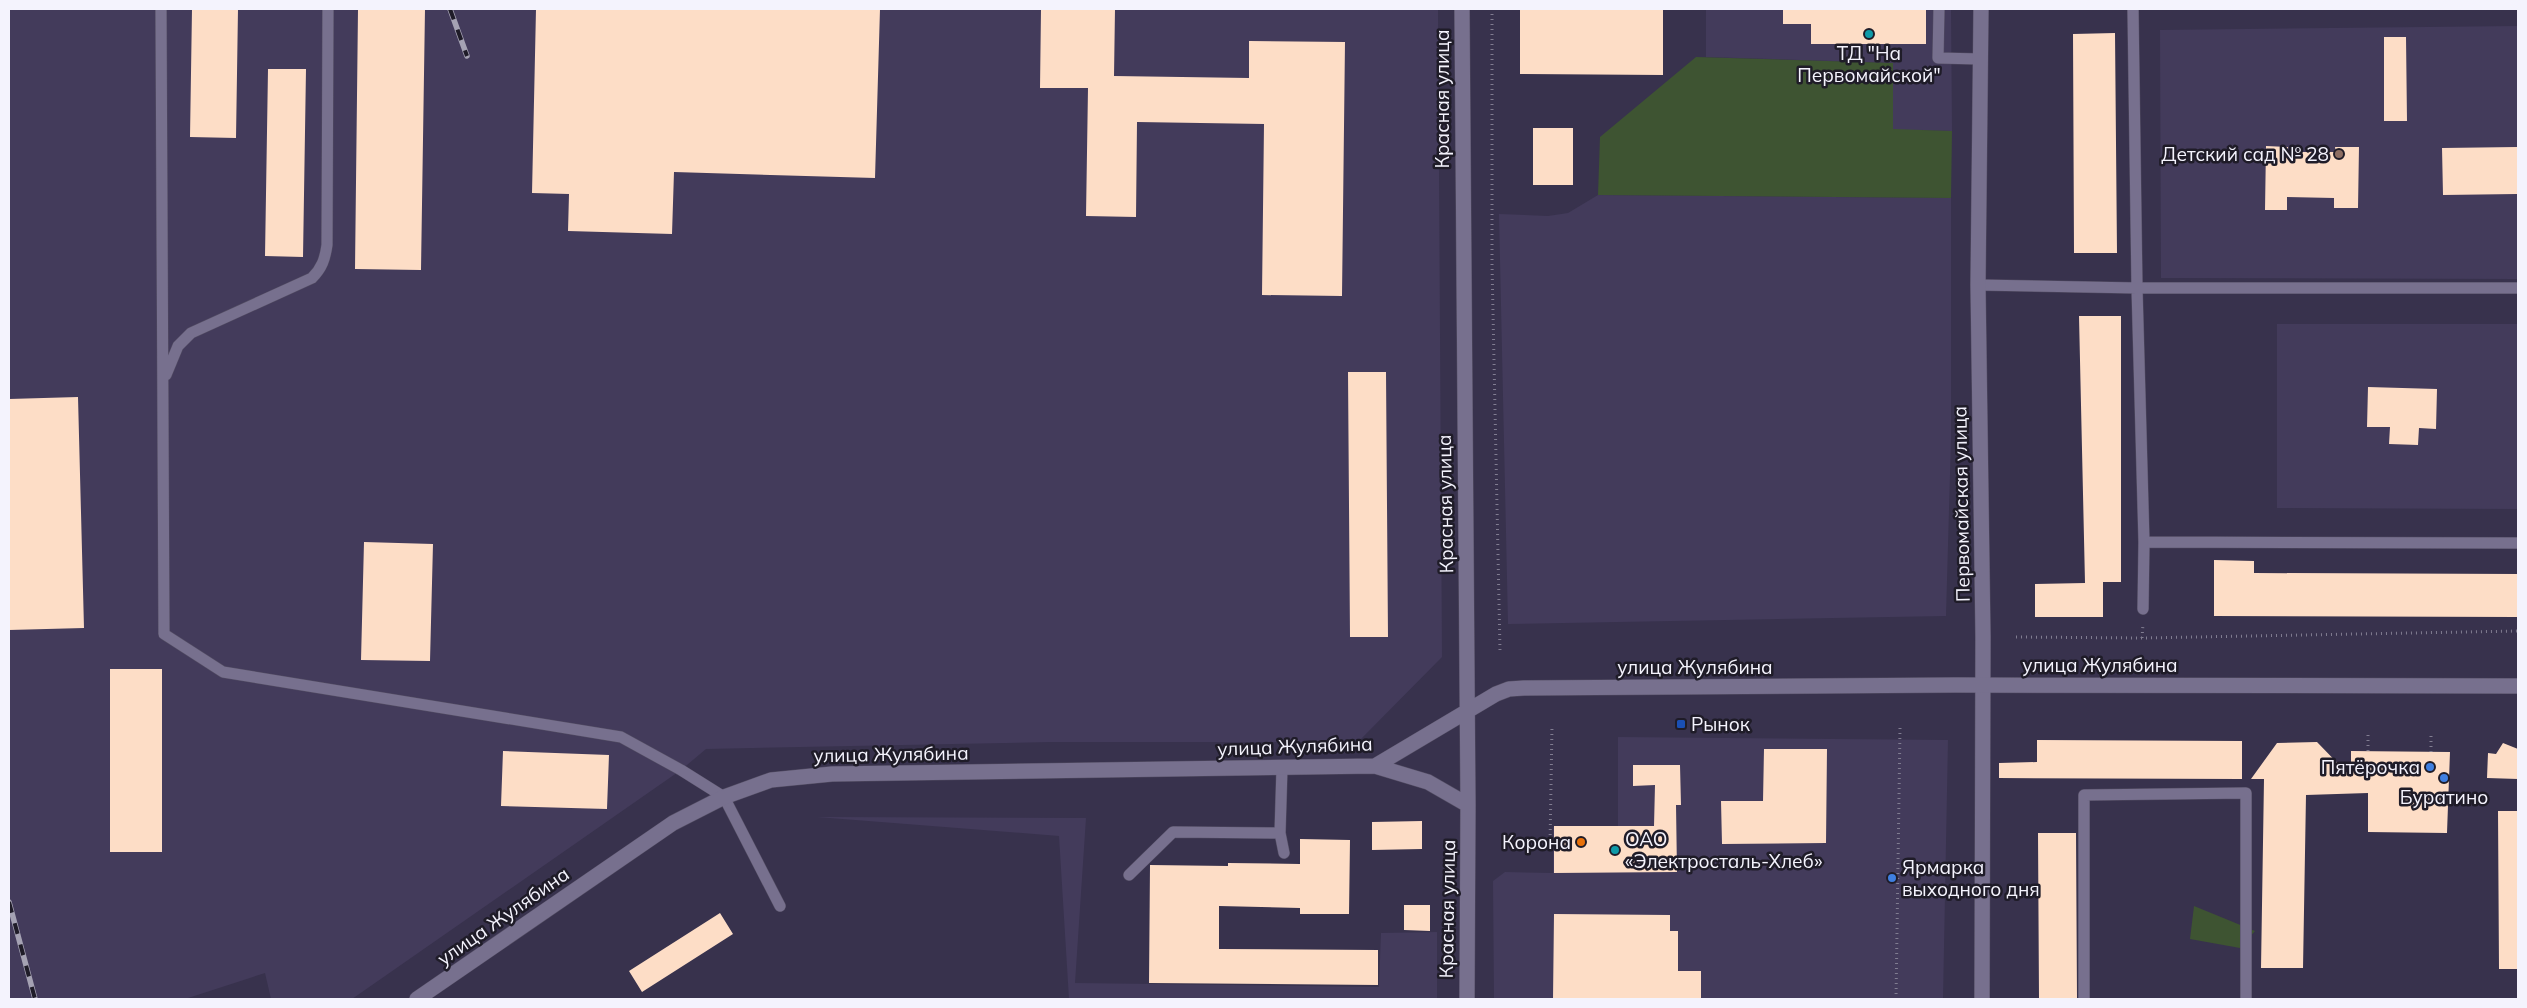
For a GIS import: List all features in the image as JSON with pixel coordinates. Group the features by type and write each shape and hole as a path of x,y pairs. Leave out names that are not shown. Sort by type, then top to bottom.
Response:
{"main road":[{"name":"Красная улица","path":"1462,9 1468,805 1467,999"},
{"name":"Первомайская улица","path":"1980,9 1978,285 1983,637 1981,685 1982,999"},
{"name":"улица Жулябина","path":"417,999 673,823 724,797 771,780 832,774 1375,766 1496,694 1509,689 1524,688 1981,685 2518,686"},
{"path":"1375,766 1428,782 1468,805"}],"lane":[{"path":"161,9 164,634 223,672 621,737 681,770 724,797 780,906"},
{"path":"164,382 178,346 191,333 312,278 319,271 325,260 327,245 328,9"},
{"path":"1939,9 1938,58 1980,58"},
{"path":"2134,9 2136,288 2144,542 2143,609"},
{"path":"1978,285 2136,288 2518,288"},
{"path":"2144,542 2518,544"},
{"path":"1282,768 1280,833 1284,853"},
{"path":"2084,999 2084,795 2246,793 2246,999"},
{"path":"1129,875 1173,832 1280,833"}],"path":[{"path":"1492,9 1492,264 1500,651"},
{"path":"2016,637 2142,638 2518,631"},
{"path":"1550,845 1552,726"},
{"path":"1896,999 1900,728"},
{"path":"2368,731 2368,752"},
{"path":"2431,732 2431,752"}],"shaded area":[{"path":"9,9 1438,9 1442,657 1358,742 1051,742 706,749 681,770 352,999 271,999 265,973 185,999 9,999"},
{"path":"1706,9 1951,9 1952,131 1893,130 1893,63 1706,57"},
{"name":"Детский сад № 28","path":"2518,26 2518,279 2161,278 2160,30"},
{"path":"1598,195 1951,198 1951,439 1946,616 1508,624 1499,214 1548,216 1568,213"},
{"path":"2277,324 2518,324 2518,509 2277,508"},
{"name":"ОАО «Электросталь-Хлеб»","path":"1618,737 1948,740 1943,999 1494,999 1493,881 1505,872 1553,873 1553,827 1618,826"},
{"path":"817,817 1086,818 1075,983 1379,987 1381,933 1437,932 1437,999 1069,999 1059,836"}],"green space":[{"path":"1696,57 1893,63 1893,129 1952,131 1951,198 1598,195 1600,137"},
{"path":"2194,906 2255,931 2240,948 2190,939"}],"building":[{"path":"192,9 238,9 236,138 190,137"},
{"path":"358,9 425,9 421,270 355,269"},
{"path":"536,9 880,9 875,178 674,172 672,234 568,231 569,194 532,193"},
{"path":"1041,9 1115,9 1114,76 1249,78 1249,41 1345,42 1342,296 1262,295 1264,124 1137,122 1136,217 1086,216 1088,88 1040,88"},
{"path":"1520,9 1663,9 1663,75 1520,74"},
{"name":"ТД \"На Первомайской\"","path":"1783,9 1926,9 1926,44 1811,44 1811,24 1783,24"},
{"path":"2115,33 2117,253 2074,253 2073,34"},
{"path":"2384,37 2406,37 2407,121 2384,121"},
{"path":"268,69 306,69 303,257 265,256"},
{"path":"1533,128 1573,128 1573,185 1533,185"},
{"path":"2266,146 2288,147 2288,152 2336,152 2335,147 2359,147 2358,208 2334,208 2334,198 2287,197 2287,210 2265,210"},
{"path":"2517,147 2517,194 2443,195 2442,148"},
{"path":"2079,316 2121,316 2121,582 2103,582 2103,617 2035,617 2035,584 2085,583"},
{"path":"1348,372 1386,372 1388,637 1350,637"},
{"path":"2368,387 2437,389 2436,429 2419,428 2418,445 2389,444 2390,427 2367,427"},
{"path":"78,397 84,628 9,630 9,399"},
{"path":"364,542 433,544 430,661 361,660"},
{"path":"2214,560 2254,561 2254,573 2518,574 2518,617 2214,616"},
{"path":"110,669 162,669 162,852 110,852"},
{"path":"2037,740 2242,741 2242,779 1999,778 1999,763 2037,762"},
{"path":"2317,742 2351,777 2351,751 2450,752 2447,833 2368,832 2368,793 2306,795 2303,968 2261,968 2264,779 2251,779 2277,743"},
{"path":"2503,743 2518,749 2518,779 2487,778 2488,753 2496,754"},
{"path":"1764,749 1827,749 1826,843 1722,844 1721,801 1763,801"},
{"path":"503,751 609,755 607,809 501,806"},
{"name":"ОАО «Электросталь-Хлеб»","path":"1633,765 1680,765 1681,805 1676,805 1677,872 1554,873 1554,826 1654,826 1655,785 1633,786"},
{"path":"2498,811 2518,811 2518,969 2499,969"},
{"path":"1422,821 1422,849 1372,850 1372,822"},
{"path":"2038,833 2076,833 2077,999 2039,999"},
{"path":"1300,839 1350,840 1349,914 1300,914 1300,908 1219,906 1219,949 1378,950 1378,985 1149,983 1150,865 1228,866 1228,863 1300,864"},
{"path":"1404,905 1430,905 1430,931 1404,930"},
{"path":"720,913 733,934 642,992 629,971"},
{"path":"1554,914 1670,915 1670,931 1678,931 1678,971 1701,971 1701,999 1553,999"}],"railway":[{"path":"450,9 467,56"},
{"path":"9,902 35,999"}],"place":[{"name":"ТД \"На Первомайской\"","path":"1869,34"},
{"name":"Детский сад № 28","path":"2339,154"},
{"name":"Рынок","path":"1681,724"},
{"name":"Пятёрочка","path":"2430,767"},
{"name":"Буратино","path":"2444,778"},
{"name":"Корона","path":"1581,842"},
{"name":"ОАО «Электросталь-Хлеб»","path":"1615,850"},
{"name":"Ярмарка выходного дня","path":"1892,878"}]}
